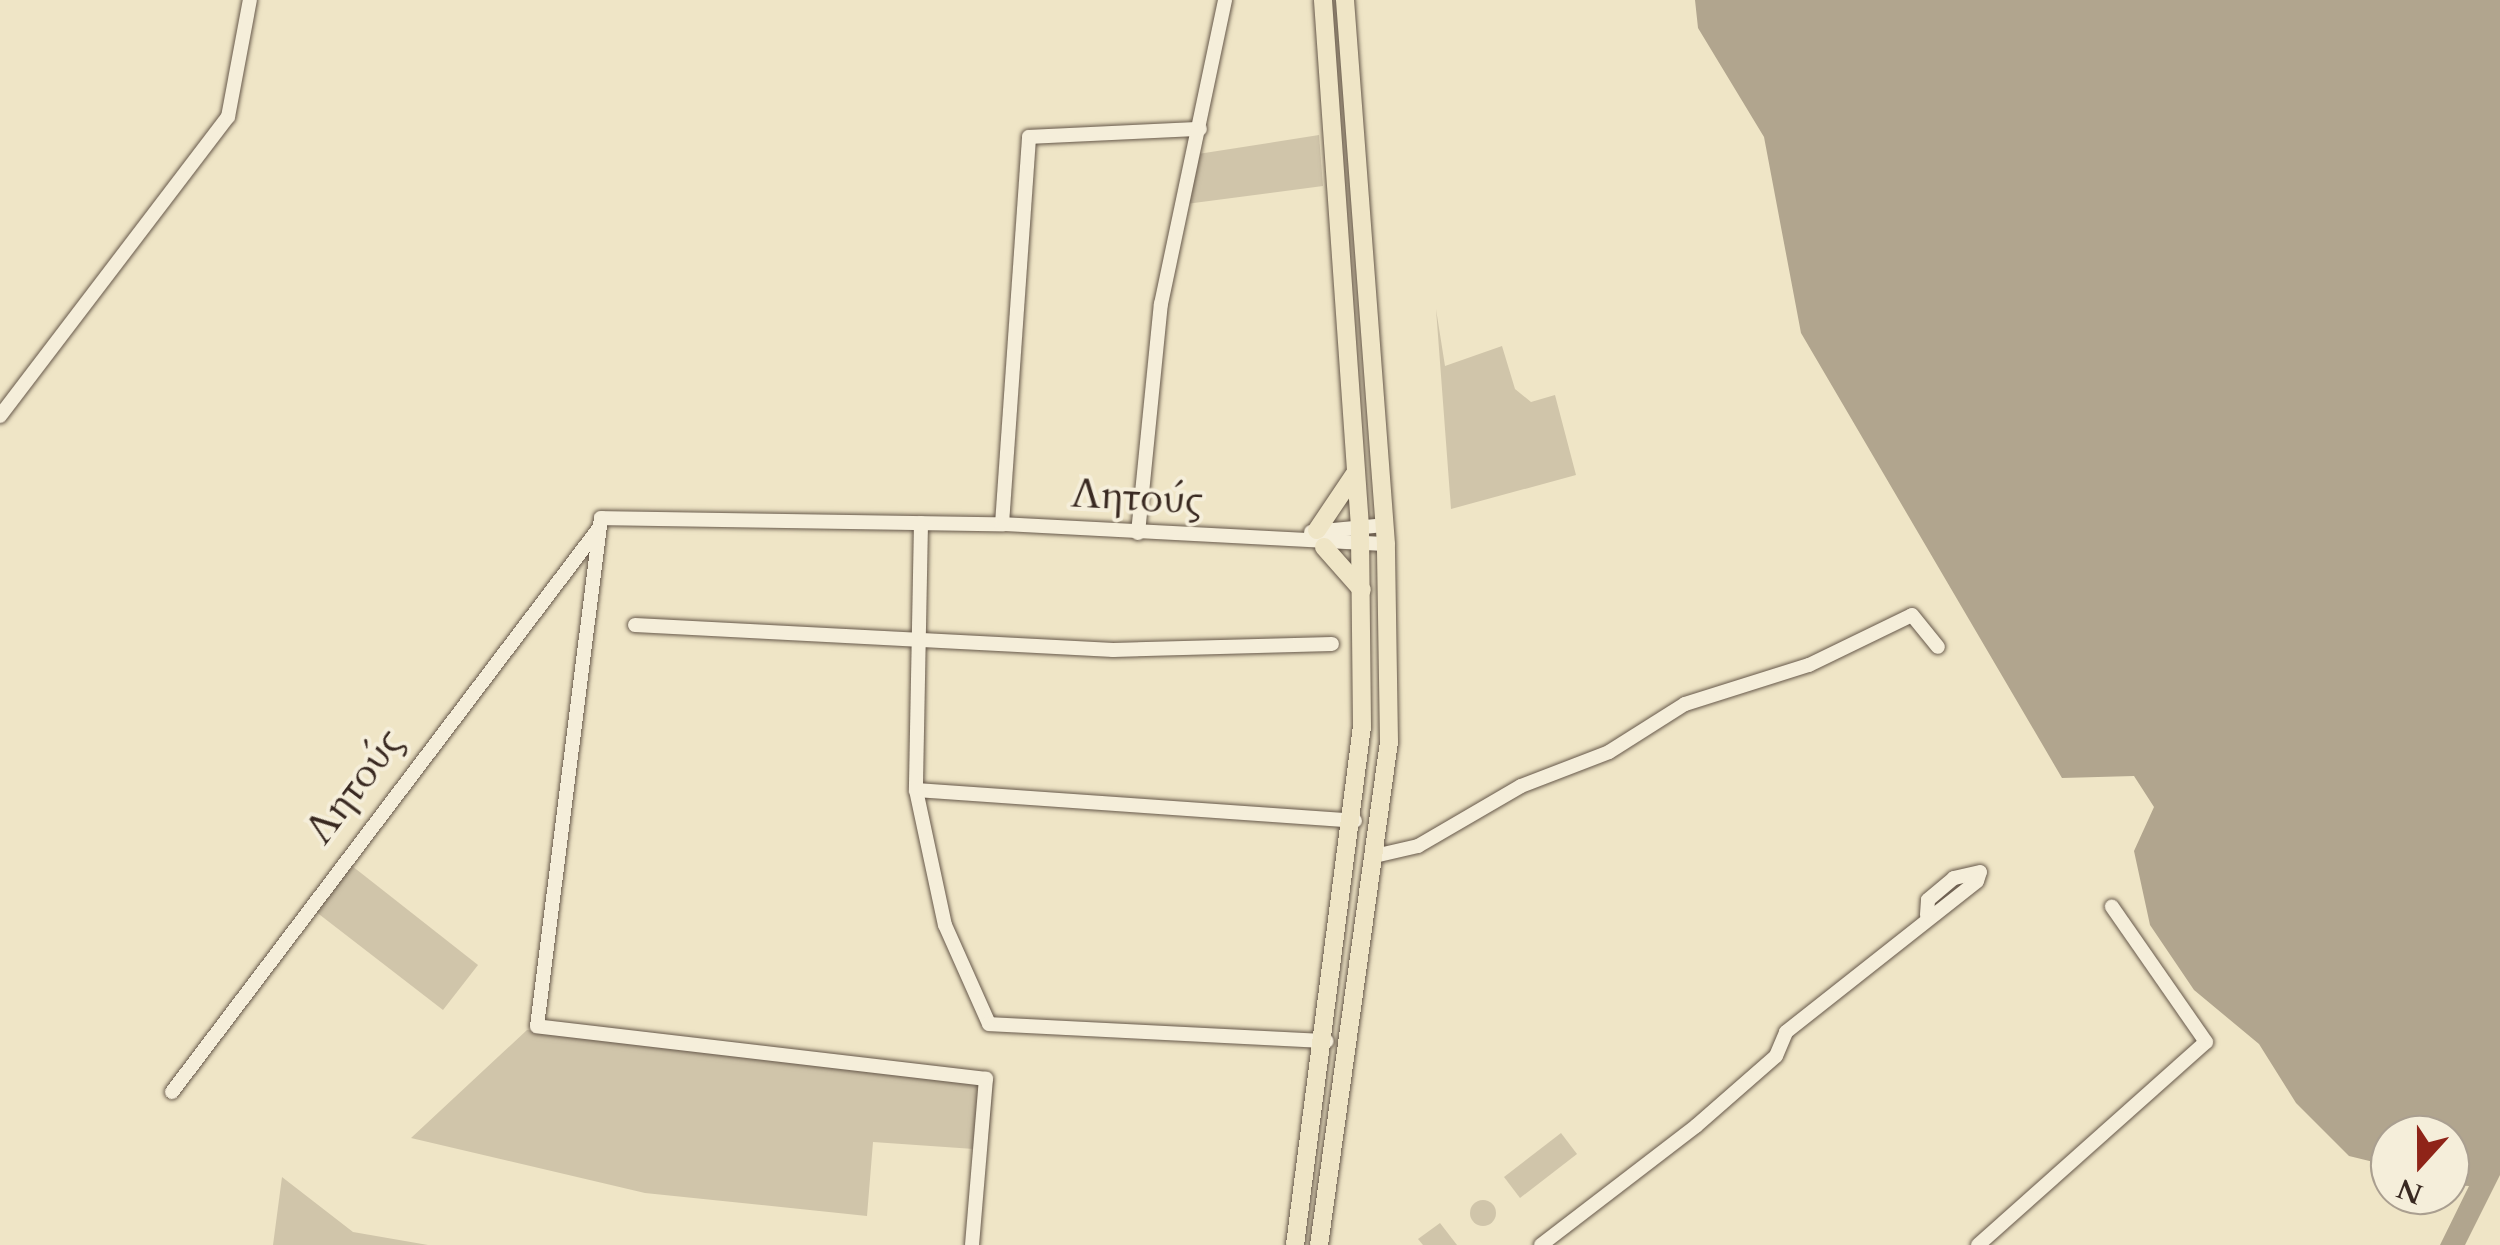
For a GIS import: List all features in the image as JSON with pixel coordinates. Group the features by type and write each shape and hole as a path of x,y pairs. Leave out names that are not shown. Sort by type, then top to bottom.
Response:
{"main road":[{"path":"1295,1245 1327,1041 1355,820 1362,590 1323,0"},
{"path":"1319,1245 1379,856 1389,742 1385,525 1345,0"},
{"path":"1356,470 1321,539 1362,590"}],"street":[{"path":"0,416 228,116 250,0"},
{"path":"1138,533 1160,304 1225,0"},
{"path":"1002,524 1030,137 1200,129"},
{"name":"Λητούς","path":"172,1092 606,514 1002,524 1321,539 1361,536 1385,525"},
{"path":"921,523 916,790 945,925 989,1024 1327,1041"},
{"path":"599,527 536,1026 982,1077 990,1086 972,1245"},
{"name":"Λητούς","path":"1361,536 1386,544"},
{"path":"1379,856 1418,846 1521,786 1609,752 1685,704 1810,665 1912,614 1938,647"},
{"path":"635,625 917,634 1113,650 1332,644"},
{"path":"916,790 1355,820"},
{"path":"1978,1245 2206,1042 2112,907"},
{"path":"1541,1245 1696,1126 1776,1056 1786,1032 1928,915"}],"shaded area":[{"path":"1695,0 2500,0 2500,1175 2465,1245 2440,1245 2455,1215 2470,1215 2470,1115 2370,1115 2370,1161 2349,1156 2296,1103 2259,1044 2194,990 2150,925 2134,851 2154,807 2134,776 2062,778 1801,333 1764,137 1698,28"},
{"path":"1319,135 1323,186 1186,204 1198,154"},
{"path":"1436,309 1445,366 1502,346 1515,389 1531,402 1555,395 1576,475 1451,509"},
{"path":"347,862 478,965 443,1010 311,908"},
{"path":"527,1030 994,1081 989,1136 974,1149 873,1142 867,1216 645,1193 411,1138"},
{"path":"1561,1133 1577,1154 1520,1198 1504,1177"},
{"path":"282,1177 353,1232 428,1245 273,1245"},
{"path":"1483,1200 1492,1204 1496,1213 1492,1222 1483,1226 1474,1222 1470,1213 1474,1204"},
{"path":"1440,1223 1457,1245 1423,1245 1418,1239"}]}
